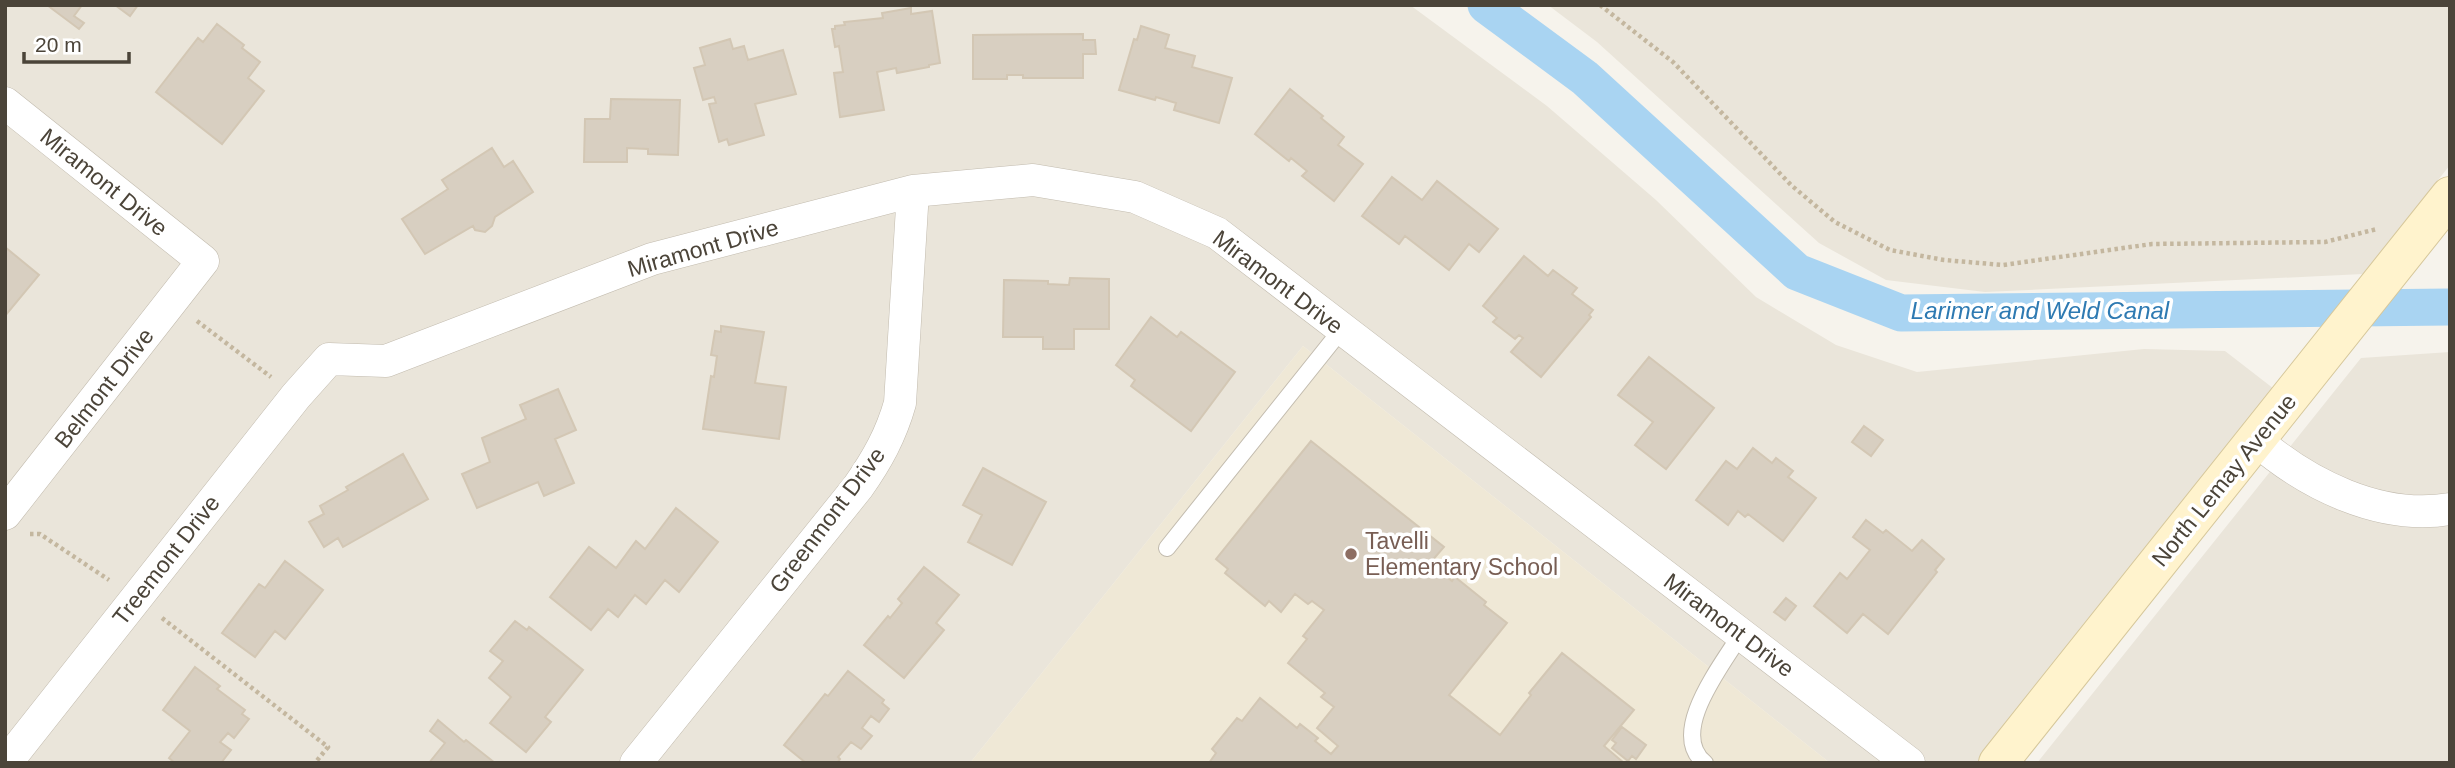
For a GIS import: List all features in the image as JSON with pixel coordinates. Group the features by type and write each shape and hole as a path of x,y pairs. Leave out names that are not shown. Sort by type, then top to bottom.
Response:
{"main road":[{"name":"North Lemay Avenue","path":"1997,763 2442,207"}],"street":[{"name":"Miramont Drive","path":"5,103 203,261"},
{"name":"Miramont Drive","path":"329,359 386,361 652,259 913,191 1033,180 1135,197 1217,233 1909,763"},
{"name":"Greenmont Drive","path":"636,763 858,487 879,456 892,430 900,403 913,191"},
{"name":"Belmont Drive","path":"17,524 171,301 203,261"},
{"name":"Treemont Drive","path":"6,763 296,396 329,359"},
{"path":"2256,440 2286,464 2324,485 2372,504 2408,512 2450,509"}],"lane":[{"path":"1167,548 1342,329"},
{"path":"1704,763 1698,758 1691,737 1696,707 1741,635"}],"path":[{"path":"1600,5 1672,62 1791,185 1835,222 1890,250 1944,260 2003,265 2152,244 2325,242 2442,207"},
{"path":"171,301 296,396"},
{"path":"17,524 40,534 136,598 327,747 315,763"}],"shaded area":[{"path":"5,5 1410,5 1547,106 1656,200 1756,297 1836,345 1917,372 2144,349 2225,351 2278,392 1980,763 1830,763 1303,346 970,763 5,763"},
{"path":"1548,5 2450,5 2450,165 2363,274 1985,292 1886,280 1819,243 1597,42"},
{"name":"Tavelli Elementary School","path":"1303,346 1830,763 970,763"},
{"path":"2450,352 2450,763 2037,763 2361,358"}],"building":[{"path":"47,5 82,5 74,16 84,23 79,29"},
{"path":"115,5 138,5 130,16"},
{"path":"911,8 911,14 932,11 940,63 897,73 896,68 877,72 884,110 840,117 834,73 843,72 839,46 835,47 832,29 845,25 844,22 883,18 882,13"},
{"path":"217,24 244,45 242,48 260,62 248,78 264,91 222,144 156,92 198,38 203,42"},
{"path":"1141,26 1169,35 1165,48 1195,56 1192,67 1232,78 1219,123 1174,110 1176,103 1119,90 1134,39 1137,40"},
{"path":"1083,34 1083,40 1095,40 1096,54 1083,54 1083,78 1023,78 1023,75 1007,75 1007,79 973,79 973,35"},
{"path":"730,39 733,49 744,46 748,60 783,50 796,94 755,104 764,135 729,145 727,139 719,142 709,104 716,103 714,97 703,100 694,68 705,65 700,48"},
{"path":"1290,89 1344,137 1338,145 1363,164 1334,201 1302,176 1307,171 1291,158 1289,161 1255,134"},
{"path":"611,99 680,100 678,155 648,154 648,149 627,148 627,162 584,162 585,119 610,119"},
{"path":"492,148 504,167 513,161 533,192 495,217 492,226 485,232 475,230 473,226 425,254 402,219 448,189 442,180"},
{"path":"1392,177 1422,200 1437,181 1498,229 1479,252 1469,244 1449,270 1405,236 1399,244 1362,216"},
{"path":"5,247 39,275 5,316"},
{"path":"1524,256 1548,276 1553,270 1577,288 1572,294 1593,310 1589,315 1591,317 1541,377 1511,352 1523,338 1519,335 1515,339 1493,322 1497,318 1483,306"},
{"path":"1070,278 1109,279 1109,329 1074,329 1074,349 1043,349 1043,337 1003,337 1004,280 1048,281 1048,284 1069,285"},
{"path":"1151,317 1177,337 1181,332 1235,372 1191,431 1131,386 1135,380 1116,365"},
{"path":"721,326 764,332 755,383 786,387 779,439 703,429 711,376 714,377 717,356 711,355 715,331 721,332"},
{"path":"1649,357 1714,408 1666,469 1635,445 1653,422 1618,395"},
{"path":"558,389 576,430 555,439 574,483 544,496 538,482 477,508 462,474 490,462 482,438 526,419 520,405"},
{"path":"1864,426 1883,440 1871,456 1852,442"},
{"path":"1311,441 1444,547 1430,563 1452,581 1455,577 1507,623 1449,695 1500,735 1531,695 1529,693 1562,653 1634,710 1604,746 1624,763 1209,763 1216,753 1212,749 1237,718 1242,721 1260,698 1297,728 1300,724 1318,738 1315,741 1331,754 1338,746 1317,728 1334,707 1321,697 1325,693 1288,663 1307,639 1303,636 1324,610 1312,601 1308,604 1295,594 1281,612 1269,601 1265,606 1225,573 1228,569 1216,559"},
{"path":"1753,448 1772,463 1776,458 1793,471 1788,477 1816,498 1783,541 1748,514 1745,517 1738,511 1728,525 1696,500 1726,461 1737,469"},
{"path":"403,454 428,499 343,547 338,538 324,547 309,522 324,514 320,506 348,490 346,487"},
{"path":"983,468 1046,502 1012,565 968,542 982,515 963,505"},
{"path":"676,508 718,542 679,592 665,580 646,604 635,595 618,617 608,609 591,630 550,597 589,547 616,568 636,541 645,549"},
{"path":"1866,520 1883,533 1886,530 1912,551 1922,540 1944,559 1935,570 1937,572 1888,634 1863,614 1847,633 1814,606 1840,573 1847,579 1870,550 1853,537"},
{"path":"285,561 323,590 285,639 275,631 255,657 222,633 259,584 265,588"},
{"path":"924,567 959,595 936,623 944,630 904,678 864,645 902,603 898,599"},
{"path":"1786,598 1796,606 1785,620 1774,612"},
{"path":"515,621 527,630 529,627 583,670 545,717 551,722 526,752 490,723 511,697 489,678 503,661 490,651"},
{"path":"195,667 220,686 217,689 245,710 242,714 249,719 234,738 228,733 220,742 231,750 221,763 175,763 169,758 190,731 163,710"},
{"path":"848,671 884,700 882,703 889,709 879,722 871,716 862,728 872,736 861,749 851,742 838,757 840,759 837,763 806,763 784,745 825,694 828,696"},
{"path":"438,720 495,763 429,763 445,743 430,731"},
{"path":"1622,727 1646,745 1636,759 1632,756 1628,761 1612,748 1616,743 1612,740"}],"waterway":[{"name":"Larimer and Weld Canal","path":"1486,5 1585,78 1797,272 1901,313 2450,307"}],"place":[{"name":"Tavelli Elementary School","path":"1351,554"}]}
